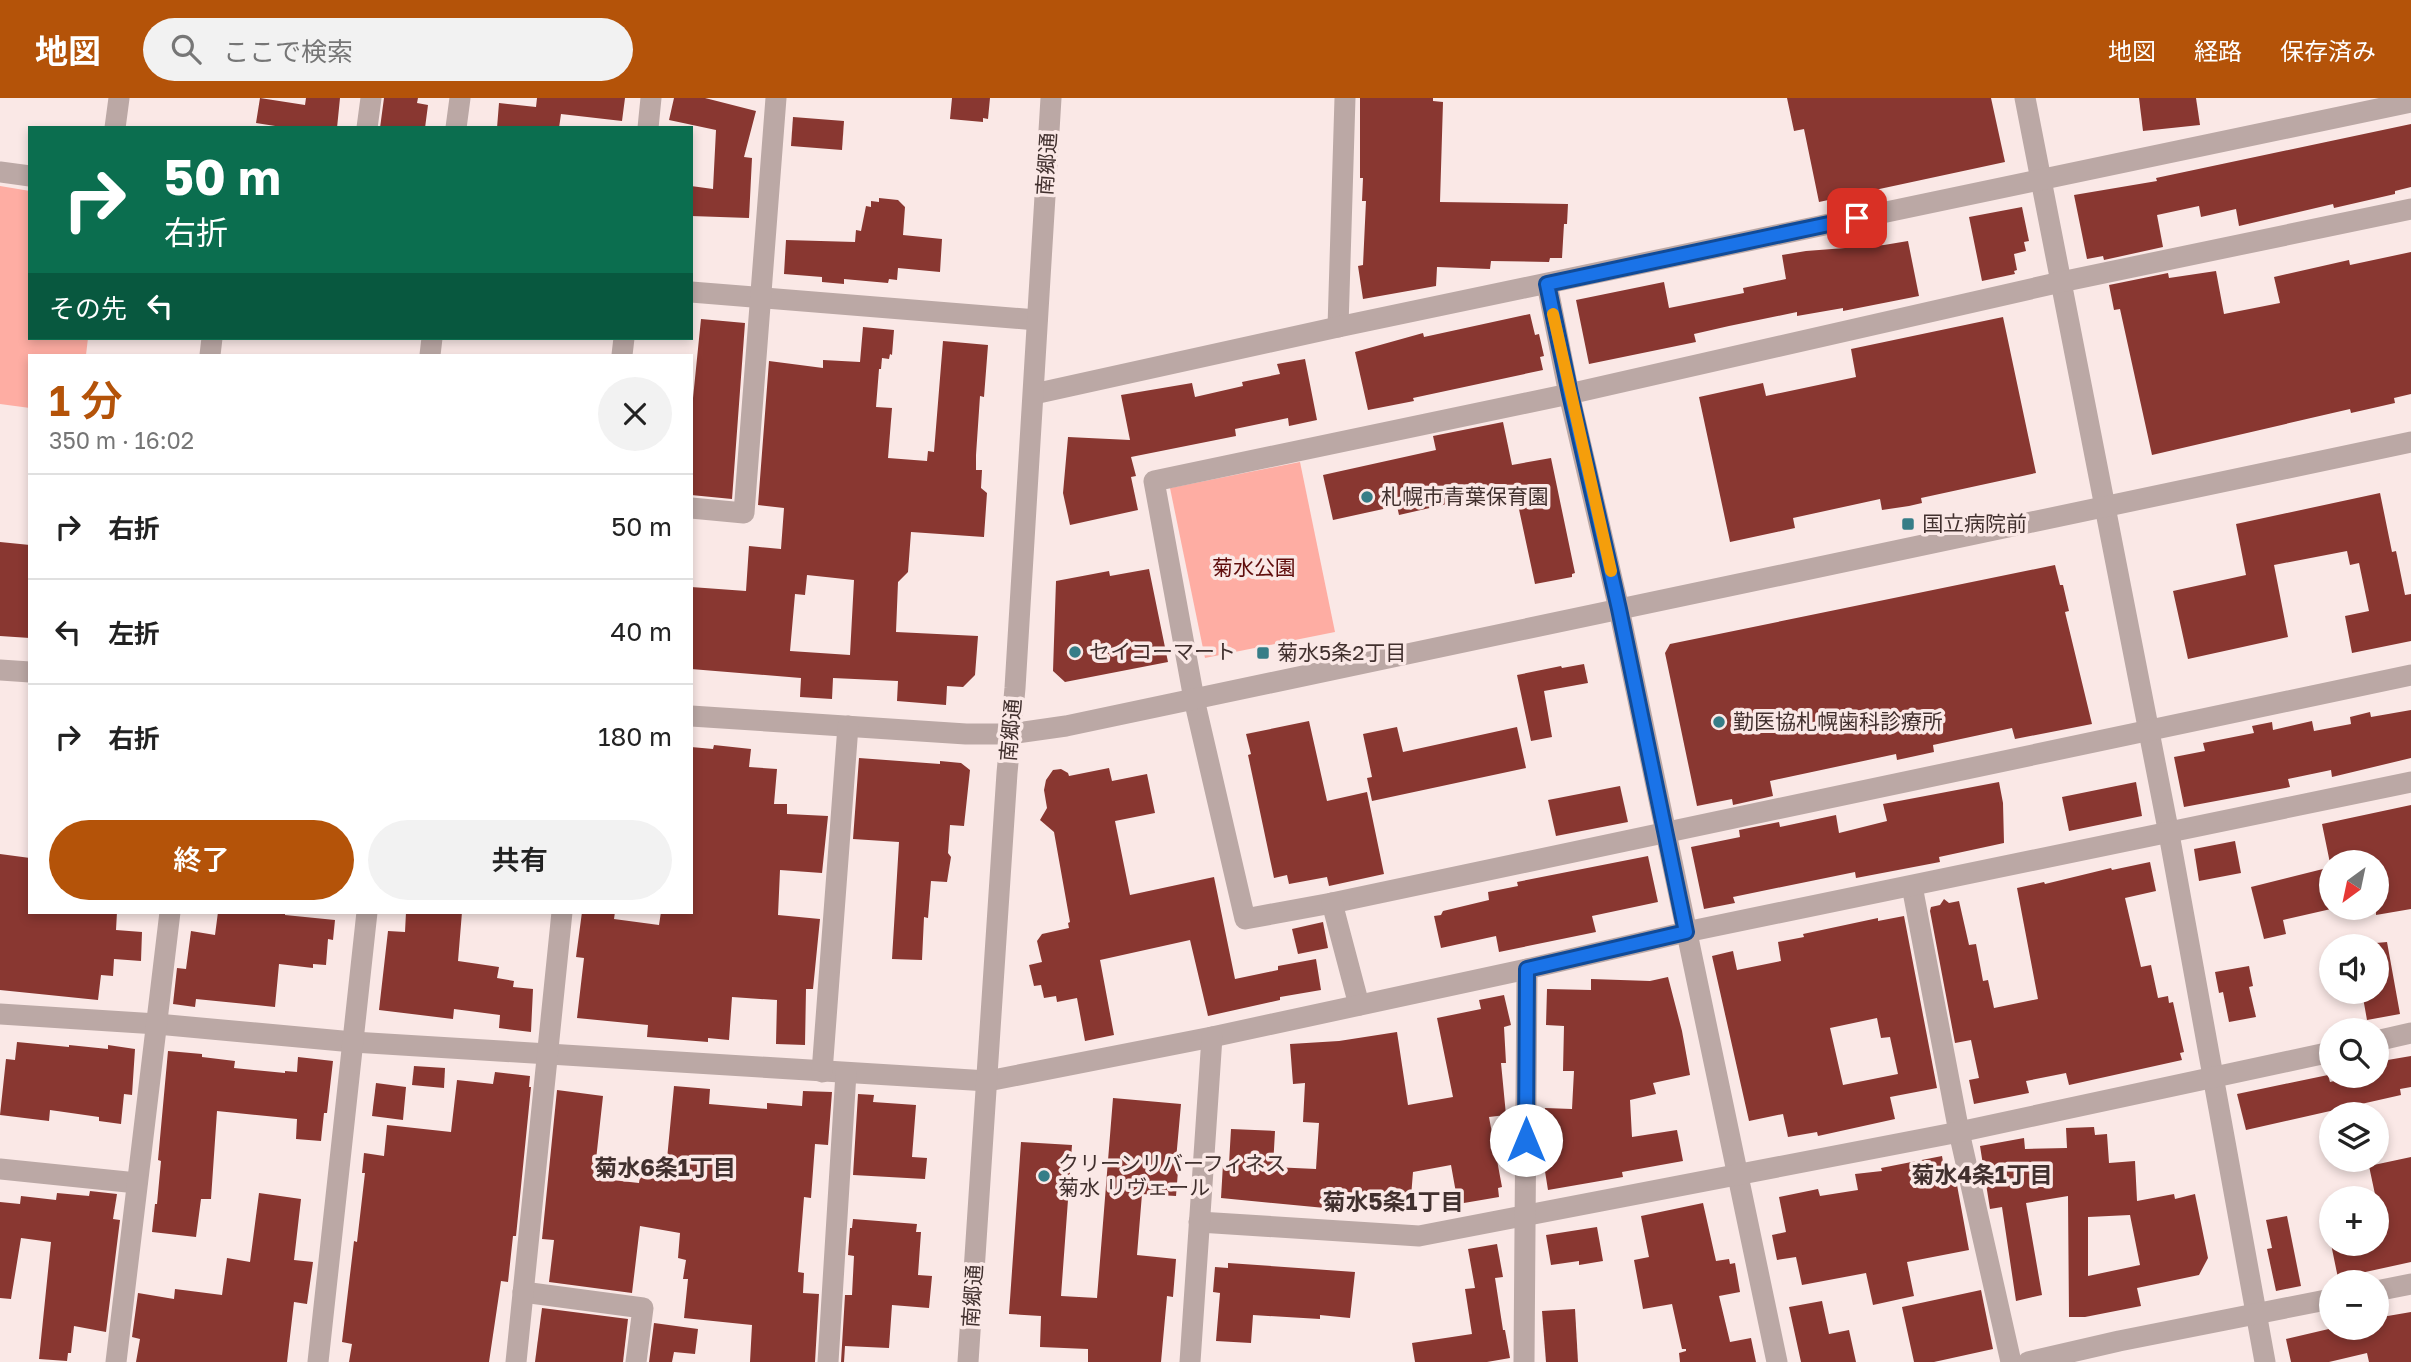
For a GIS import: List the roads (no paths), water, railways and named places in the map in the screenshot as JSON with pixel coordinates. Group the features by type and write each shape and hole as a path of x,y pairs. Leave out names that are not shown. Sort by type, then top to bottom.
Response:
{"street":[{"path":"115,126 119,98"},
{"path":"367,126 371,98"},
{"path":"456,126 460,98"},
{"path":"648,126 651,98"},
{"path":"693,508 744,513 776,98"},
{"name":"南郷通","path":"968,1362 1034,394 1051,98"},
{"path":"1338,327 1345,98"},
{"path":"2025,98 2169,834 2265,1362"},
{"path":"1034,394 1338,327 2411,102"},
{"path":"0,172 28,176"},
{"path":"2411,209 2061,282 1570,394 1154,481 1194,699 1245,919 1332,903 2411,675"},
{"path":"1547,284 1619,609 1777,1362"},
{"path":"693,292 1037,320"},
{"path":"693,716 966,734 1010,734 1066,726 2411,442"},
{"path":"0,670 28,672"},
{"path":"822,1072 848,726"},
{"path":"0,1014 157,1024 353,1042 988,1081 1212,1037 1686,932 2411,782"},
{"path":"1912,886 1959,1132 2011,1362"},
{"path":"1332,903 1359,1005"},
{"path":"116,1362 170,914"},
{"path":"318,1362 367,914"},
{"path":"516,1362 562,914"},
{"path":"1524,1362 1527,969"},
{"path":"2389,1038 2411,1033"},
{"path":"1190,1362 1212,1037"},
{"path":"1199,1222 1419,1236 1959,1132 2319,1055"},
{"path":"828,1362 846,1073"},
{"path":"0,1169 138,1184"},
{"path":"2389,1288 2411,1284"},
{"path":"523,1292 642,1308 636,1362"},
{"path":"2028,1362 2319,1301"},
{"path":"2119,1341 2122,1362"}],"place":[{"name":"札幌市青葉保育園","path":"1367,497"},
{"name":"国立病院前","path":"1908,524"},
{"name":"セイコーマート","path":"1075,652"},
{"name":"菊水5条2丁目","path":"1263,653"},
{"name":"勤医協札幌歯科診療所","path":"1719,722"},
{"name":"クリーンリバーフィネス 菊水 リヴェール","path":"1044,1176"}],"district":[{"name":"菊水6条1丁目","path":"665,1168"},
{"name":"菊水4条1丁目","path":"1982,1175"},
{"name":"菊水5条1丁目","path":"1393,1202"}],"park label":[{"name":"菊水公園","path":"1254,568"}]}
